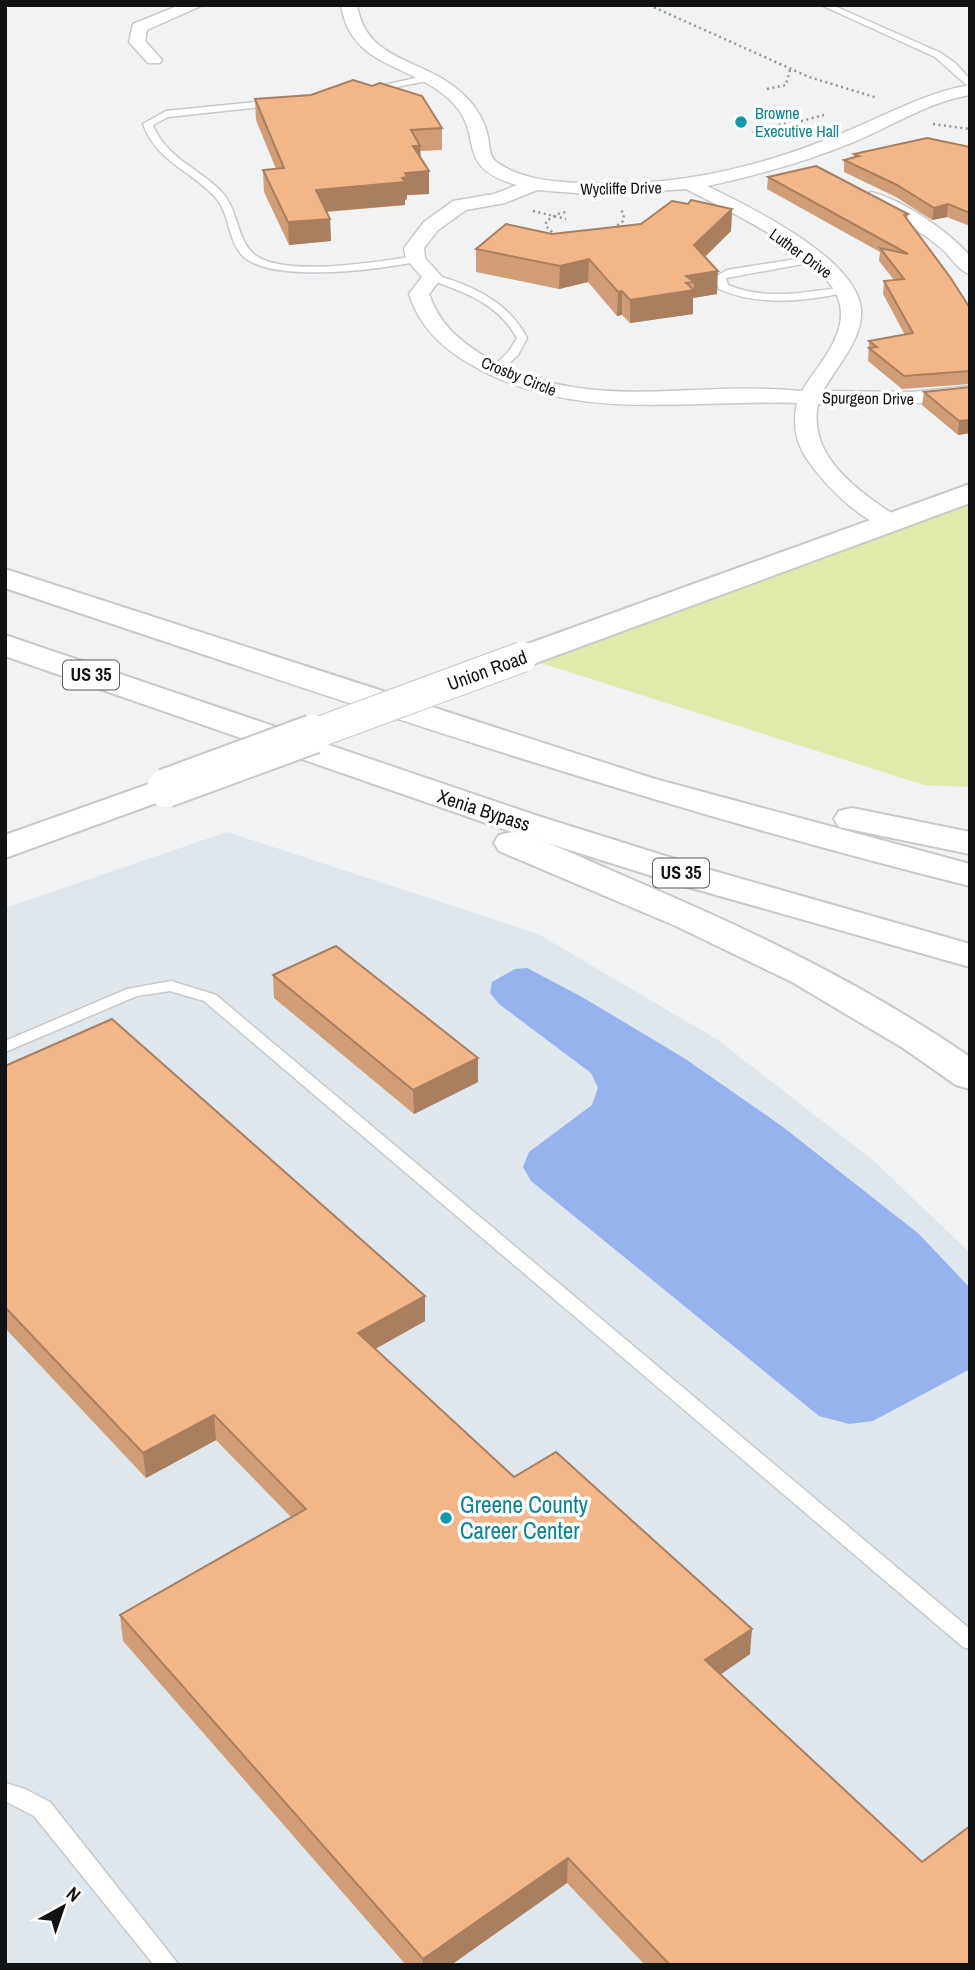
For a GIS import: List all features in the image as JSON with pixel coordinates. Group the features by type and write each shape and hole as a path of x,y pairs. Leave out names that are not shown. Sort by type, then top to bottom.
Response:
{"main road":[{"name":"Union Road","path":"5,847 970,493"},
{"path":"5,578 524,749 781,825 970,875"},
{"name":"Xenia Bypass","path":"5,645 394,781 694,877 970,956"},
{"path":"524,749 627,761 865,822 970,843"},
{"path":"394,781 427,811 590,876 802,972 909,1034 970,1076"}],"street":[{"path":"154,60 137,43 139,27 195,5"},
{"name":"Wycliffe Drive","path":"349,5 352,27 368,46 429,78 463,104 473,117 479,134 479,151 485,162 503,174 535,184 609,190 690,184 793,158 970,87"},
{"path":"793,158 811,166"},
{"path":"432,277 416,259 414,248 431,226 460,205 498,199 535,184"},
{"name":"Luther Drive","path":"690,184 794,243 836,277 845,289 852,312 849,336 843,348 818,377 808,397 804,419 807,436 823,467 851,495 889,522"},
{"path":"860,192 932,231 957,252 970,268"},
{"name":"Crosby Circle","path":"432,277 419,294 425,317 449,341 496,370 556,394 607,400 737,395 808,397"},
{"name":"Spurgeon Drive","path":"808,397 897,401 970,392"}],"lane":[{"path":"825,5 938,55 952,65 970,87"},
{"path":"364,90 429,78"},
{"path":"290,102 166,114 148,124 153,142 217,193 229,207 245,253 255,261 296,270 416,259"},
{"path":"815,259 727,273 720,277 723,287 748,298 845,289"},
{"path":"432,277 486,298 517,327 522,338 514,353 496,370"},
{"path":"5,1047 134,992 170,986 210,998 326,1099 970,1641"},
{"path":"5,1792 42,1809 168,1965"}],"path":[{"path":"649,5 809,77 889,101"},
{"path":"767,89 786,85 790,68"},
{"path":"752,132 824,116"},
{"path":"606,231 623,221 624,214 617,206"},
{"path":"561,237 554,235 546,226 546,221 560,213 569,212"}],"shaded area":[{"path":"227,832 538,934 718,1040 875,1162 970,1253 970,1965 5,1965 5,908"}],"green space":[{"path":"970,494 970,787 924,785 522,657"}],"water":[{"path":"527,968 582,997 684,1058 783,1127 919,1234 970,1288 970,1369 873,1421 849,1424 819,1416 531,1181 523,1167 529,1152 592,1105 598,1088 591,1073 499,1004 490,993 492,982 515,969"}],"building":[{"path":"353,80 372,86 380,83 422,96 442,128 411,130 420,146 413,146 429,171 405,173 407,177 402,178 405,182 316,190 330,219 288,222 263,170 284,168 255,99 311,95"},
{"path":"927,138 970,147 970,213 948,204 934,208 897,185 844,160 859,156 854,154"},
{"path":"816,166 908,214 904,215 970,308 970,371 904,376 869,348 877,347 869,341 913,333 884,281 904,279 880,248 908,254 768,177"},
{"path":"691,200 732,209 694,245 718,271 686,276 694,282 686,283 694,290 630,300 622,291 618,292 589,259 560,266 476,249 506,224 552,234 641,224 672,201 688,204"},
{"path":"970,387 970,420 959,421 924,392"},
{"path":"336,946 478,1058 413,1090 273,975"},
{"name":"Greene County Career Center","path":"112,1019 425,1296 358,1333 514,1477 556,1452 752,1629 705,1660 922,1862 970,1826 970,1965 670,1965 568,1858 423,1959 120,1615 306,1509 214,1415 143,1453 5,1307 5,1066"}],"place":[{"name":"Browne Executive Hall","path":"741,122"},
{"name":"Greene County Career Center","path":"446,1518"}]}
